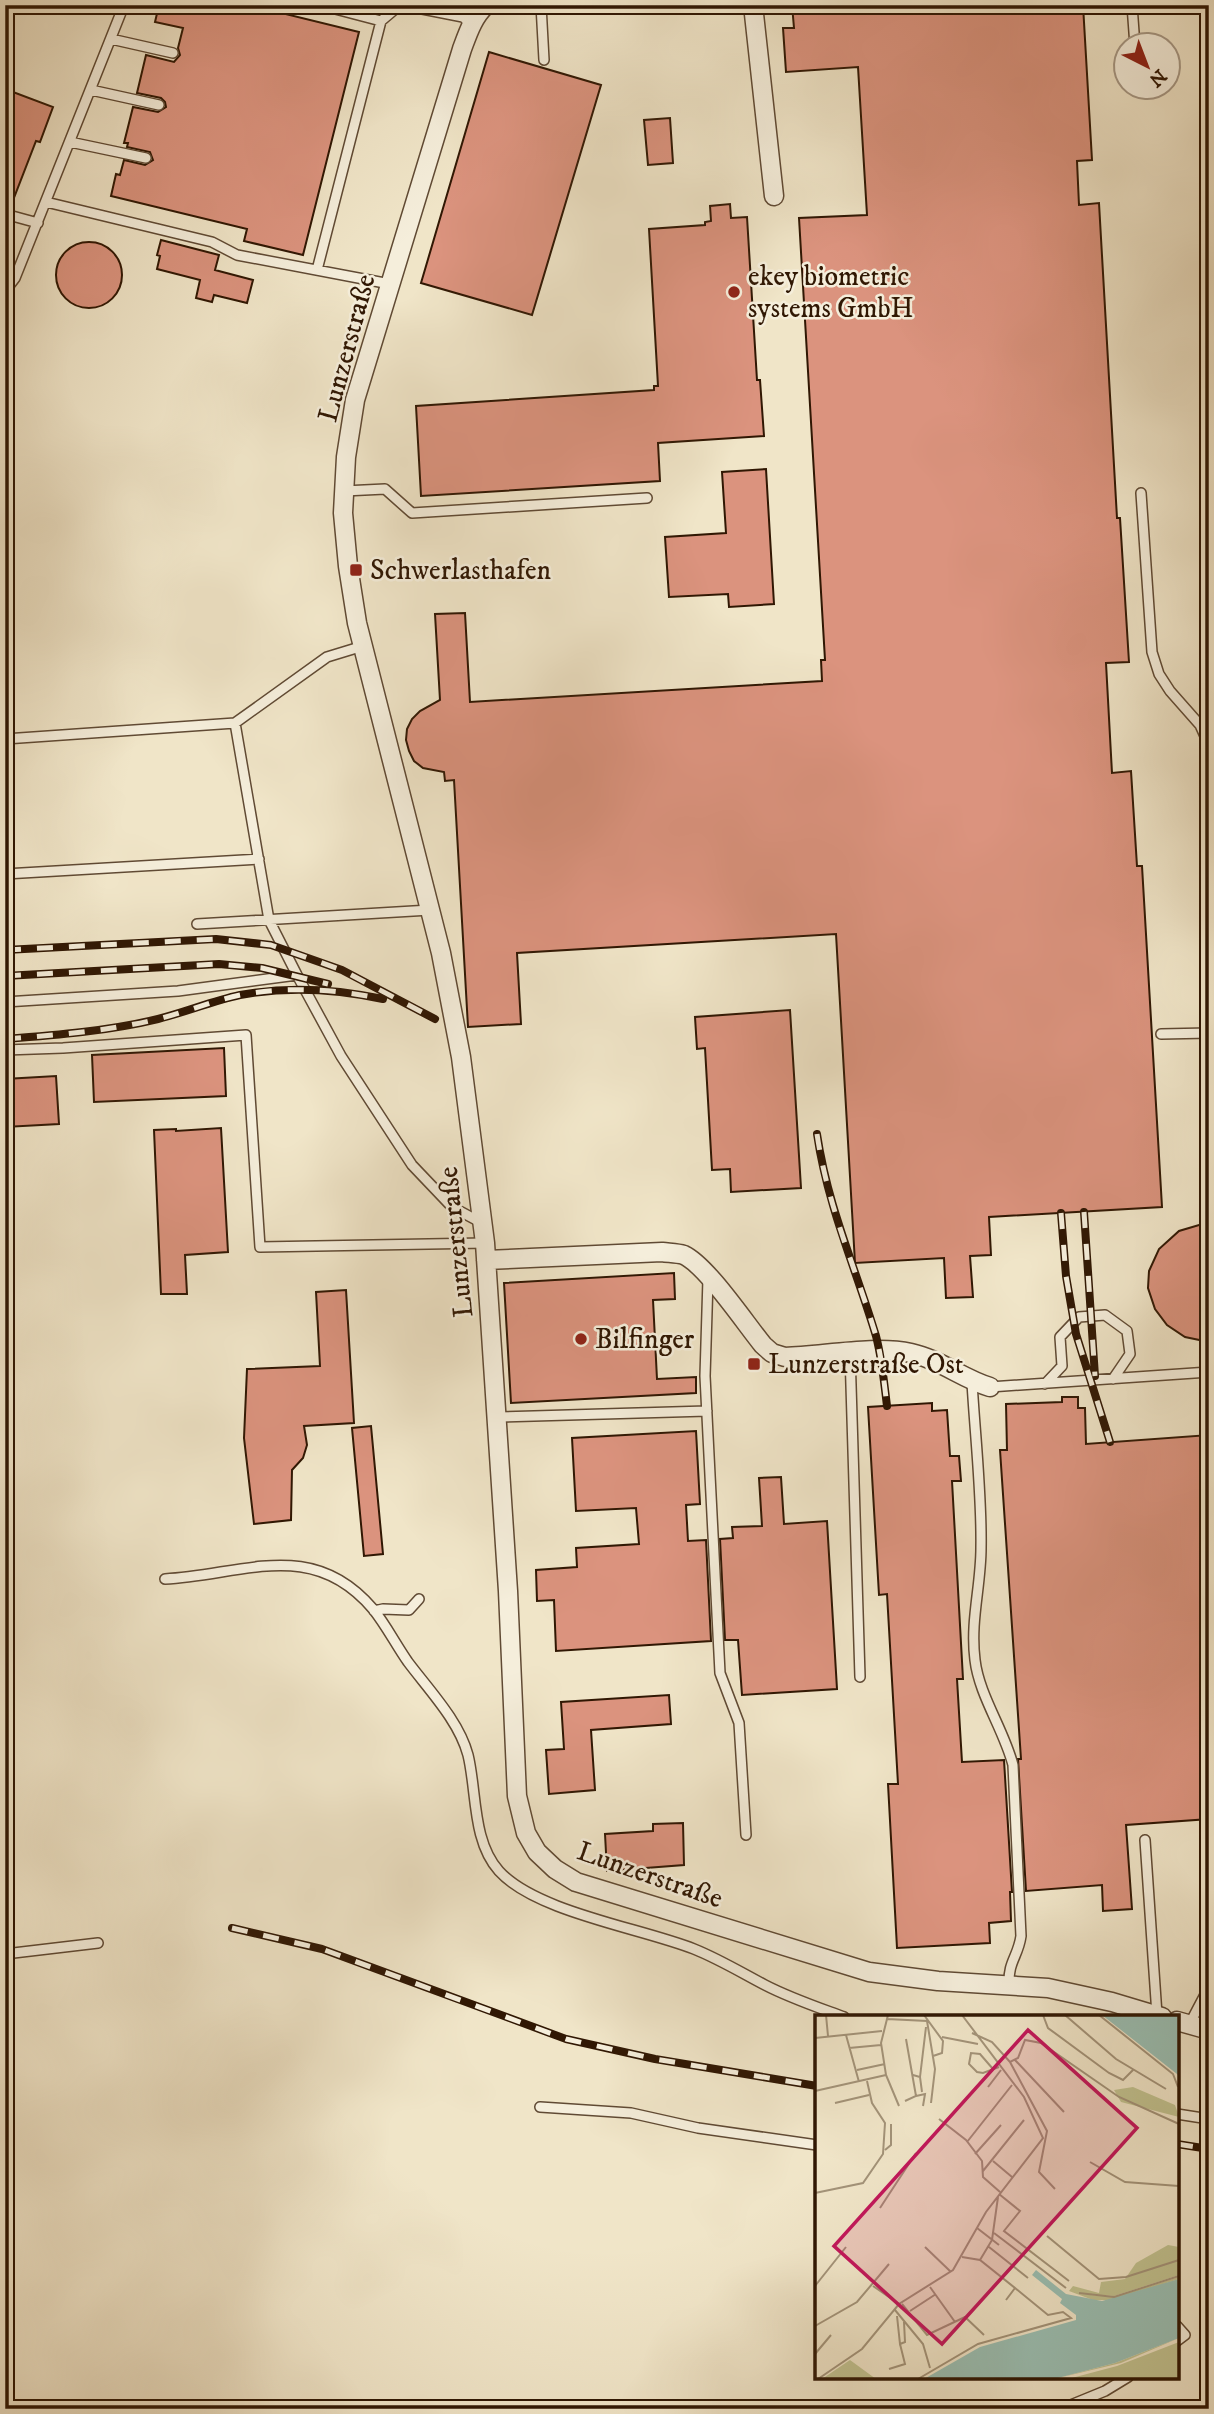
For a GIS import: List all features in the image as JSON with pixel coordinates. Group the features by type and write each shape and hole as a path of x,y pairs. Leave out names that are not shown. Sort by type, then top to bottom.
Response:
{"street":[{"name":"Lunzerstraße","path":"485,5 471,24 462,49 355,400 346,457 344,513 348,566 363,646 430,910 461,1057 486,1251 508,1591 517,1796 526,1833 537,1852 555,1870 593,1889 869,1972 938,1981 1048,1988 1156,2015"},
{"path":"753,5 774,196"},
{"path":"486,1251 681,1254 692,1260 708,1277 772,1353 785,1357 892,1351 912,1353 972,1382 990,1387"},
{"path":"1183,2023 1209,2029"}],"lane":[{"path":"5,291 15,278 38,223 124,5"},
{"path":"320,5 381,21"},
{"path":"317,270 381,21 401,5 463,17 471,24"},
{"path":"541,5 544,60"},
{"path":"1132,5 1134,32"},
{"path":"111,39 173,53"},
{"path":"90,90 159,105"},
{"path":"70,142 146,158"},
{"path":"46,202 212,242 237,255 390,284"},
{"path":"5,214 38,223"},
{"path":"344,491 385,489 412,513 647,498"},
{"path":"1141,493 1152,652 1159,674 1200,725 1209,745"},
{"path":"5,739 235,723 327,657 363,646"},
{"path":"235,723 269,920 341,1056 412,1166 452,1207 482,1223"},
{"path":"5,874 259,859"},
{"path":"197,924 430,910"},
{"path":"5,1002 178,991 297,975"},
{"path":"1161,1034 1209,1033"},
{"path":"5,1050 246,1035 260,1247 486,1251"},
{"path":"708,1277 705,1376 720,1673 739,1723 746,1835"},
{"path":"1045,1384 1062,1366 1060,1337 1079,1317 1090,1316 1105,1315 1127,1331 1130,1354 1113,1379"},
{"path":"850,1353 860,1677"},
{"path":"990,1387 1209,1372"},
{"path":"972,1382 982,1546 972,1623 975,1661 980,1681 1007,1743 1013,1765 1021,1936 1019,1948 1009,1968 1009,1985"},
{"path":"497,1417 707,1411"},
{"path":"165,1579 269,1565 298,1565 340,1580 374,1611 451,1720 467,1752 479,1825 488,1855 499,1871 515,1885 535,1897 563,1907 695,1949 767,1986 839,2015"},
{"path":"374,1611 409,1610 419,1599"},
{"path":"1145,1840 1160,2015"},
{"path":"5,1954 98,1943"},
{"path":"1183,2023 1209,1987"},
{"path":"540,2107 631,2113 698,2128 815,2145"},
{"path":"1179,2114 1209,2119"},
{"path":"1061,2409 1105,2391 1125,2379"}],"building":[{"path":"159,5 249,5 359,32 303,255 244,241 247,229 111,196 116,174 120,175 124,160 145,165 153,160 150,152 127,147 128,143 124,143 133,107 158,112 166,107 161,98 137,93 146,55 174,62 180,55 178,48 183,28 155,22"},
{"path":"792,5 1083,5 1092,160 1077,161 1079,205 1099,203 1117,518 1120,518 1129,662 1106,663 1112,773 1131,771 1137,866 1142,866 1162,1207 989,1217 991,1255 970,1256 973,1297 946,1298 944,1258 855,1263 836,934 517,953 521,1024 468,1027 454,780 445,781 444,772 423,768 414,761 406,740 412,719 420,711 440,700 435,614 465,613 470,702 822,681 821,660 825,660 799,218 867,215 858,67 786,72 783,28 794,28"},
{"path":"489,52 601,85 532,315 421,283"},
{"path":"5,89 53,107 40,142 36,141 10,208 5,207"},
{"path":"670,118 673,163 648,165 644,120"},
{"path":"730,204 731,218 747,217 757,380 760,380 764,436 658,443 660,481 421,496 416,406 654,390 654,386 658,386 649,229 705,225 705,222 711,221 710,206"},
{"path":"161,240 219,255 215,270 253,280 247,303 214,295 212,302 196,298 200,280 157,269"},
{"path":"82,242 96,242 108,247 117,256 122,275 120,288 113,299 96,308 82,308 70,303 61,294 56,282 56,268 61,256 70,247"},
{"path":"766,469 774,604 729,607 728,594 669,597 665,537 726,533 722,472"},
{"path":"790,1010 801,1188 731,1192 730,1169 712,1170 705,1048 697,1049 695,1017"},
{"path":"224,1048 226,1096 94,1102 92,1055"},
{"path":"56,1076 59,1124 5,1127 5,1079"},
{"path":"221,1128 228,1252 185,1255 187,1294 161,1294 154,1130"},
{"path":"1209,1222 1209,1342 1185,1337 1167,1325 1155,1309 1148,1288 1149,1271 1159,1249 1179,1231"},
{"name":"Bilfinger","path":"674,1273 675,1299 653,1300 657,1379 696,1377 696,1393 511,1403 504,1283"},
{"path":"346,1290 354,1423 304,1426 307,1445 303,1458 292,1470 291,1520 254,1524 244,1438 247,1369 320,1366 316,1292"},
{"path":"1062,1397 1078,1397 1078,1408 1085,1408 1086,1444 1209,1435 1209,1819 1126,1825 1132,1909 1103,1911 1102,1885 1026,1891 1018,1759 1021,1759 1000,1450 1007,1450 1006,1404 1062,1402"},
{"path":"932,1403 932,1411 947,1410 950,1456 959,1456 961,1481 952,1481 963,1679 957,1679 962,1762 1004,1760 1012,1892 1011,1921 989,1923 990,1943 897,1948 888,1784 898,1784 887,1594 879,1595 868,1407"},
{"path":"371,1426 383,1554 364,1556 352,1428"},
{"path":"696,1431 700,1504 686,1505 688,1541 706,1540 711,1641 556,1651 554,1600 537,1601 536,1570 577,1567 576,1548 639,1544 636,1508 576,1511 572,1438"},
{"path":"781,1477 784,1524 827,1521 837,1689 742,1695 738,1640 725,1640 720,1539 733,1538 732,1527 762,1526 759,1478"},
{"path":"669,1695 671,1724 591,1730 595,1790 549,1794 546,1750 564,1749 561,1702"},
{"path":"683,1823 684,1865 607,1871 605,1834 653,1831 653,1824"}],"railway":[{"path":"5,950 216,939 271,945 342,970 435,1019"},
{"path":"5,976 219,964 262,968 328,984"},
{"path":"5,1039 120,1027 230,997 276,990 348,993 383,999"},
{"path":"817,1134 835,1212 876,1336 887,1406"},
{"path":"1084,1212 1095,1376"},
{"path":"1061,1213 1066,1276 1076,1334 1110,1442"},
{"path":"232,1928 322,1949 566,2039 655,2059 815,2086"},
{"path":"1179,2144 1209,2149"}],"place":[{"name":"ekey biometric systems GmbH","path":"734,292"},
{"name":"Schwerlasthafen","path":"356,570"},
{"name":"Bilfinger","path":"581,1339"},
{"name":"Lunzerstraße Ost","path":"754,1364"}]}
